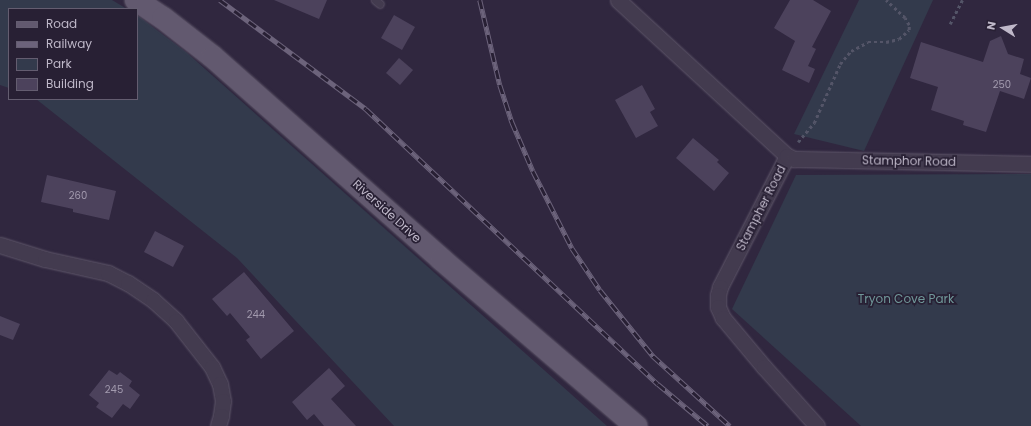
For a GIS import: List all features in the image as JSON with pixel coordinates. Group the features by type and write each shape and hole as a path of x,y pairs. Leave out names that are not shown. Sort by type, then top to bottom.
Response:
{"main road":[{"name":"Riverside Drive","path":"136,0 163,18 219,62 441,259 636,426"}],"street":[{"name":"Stampher Road","path":"618,0 787,156 720,287 718,308 723,318 817,426"},
{"name":"Stamphor Road","path":"787,156 794,159 1031,164"},
{"path":"0,245 45,259 108,273 128,283 153,300 176,321 212,367 220,384 223,401 218,426"}],"path":[{"path":"787,156 814,123 840,64 850,51 868,42 886,42 899,39 909,30 909,25 904,18 886,0"},
{"path":"950,24 962,0"}],"green space":[{"path":"0,0 112,0 125,8 8,8 8,88 0,85"},
{"path":"859,0 933,0 864,151 794,134"},
{"path":"138,16 186,52 607,426 394,426 237,258 37,100 138,100"},
{"name":"Tryon Cove Park","path":"1031,174 1031,426 861,426 732,309 796,175"}],"building":[{"path":"274,0 327,0 319,19"},
{"path":"790,0 813,0 831,11 812,47 816,49 808,66 815,69 809,83 782,70 795,41 774,28"},
{"path":"394,15 415,27 402,50 381,38"},
{"path":"1001,36 1008,54 1024,59 1020,74 1031,78 1024,99 1000,91 986,132 963,125 964,121 931,110 938,87 910,78 921,42 983,62 990,41"},
{"path":"399,58 413,70 400,85 386,73"},
{"path":"642,85 655,109 650,112 658,126 636,138 615,100"},
{"path":"693,138 719,160 717,162 729,173 714,191 676,158"},
{"path":"47,175 116,191 109,220 73,212 73,209 41,202"},
{"path":"155,231 184,246 173,267 144,252"},
{"path":"244,272 294,331 261,359 246,340 250,337 230,313 227,316 212,299"},
{"path":"0,316 20,324 13,340 0,335"},
{"path":"329,368 345,386 331,399 356,426 324,426 314,414 307,420 292,402"},
{"path":"109,370 117,375 120,372 132,381 129,386 140,395 130,409 123,404 112,418 96,407 99,403 89,395"}],"railway":[{"path":"220,0 366,109 658,384 708,426"},
{"path":"480,0 500,85 512,122 533,171 572,248 600,290 653,356 730,426"}]}
